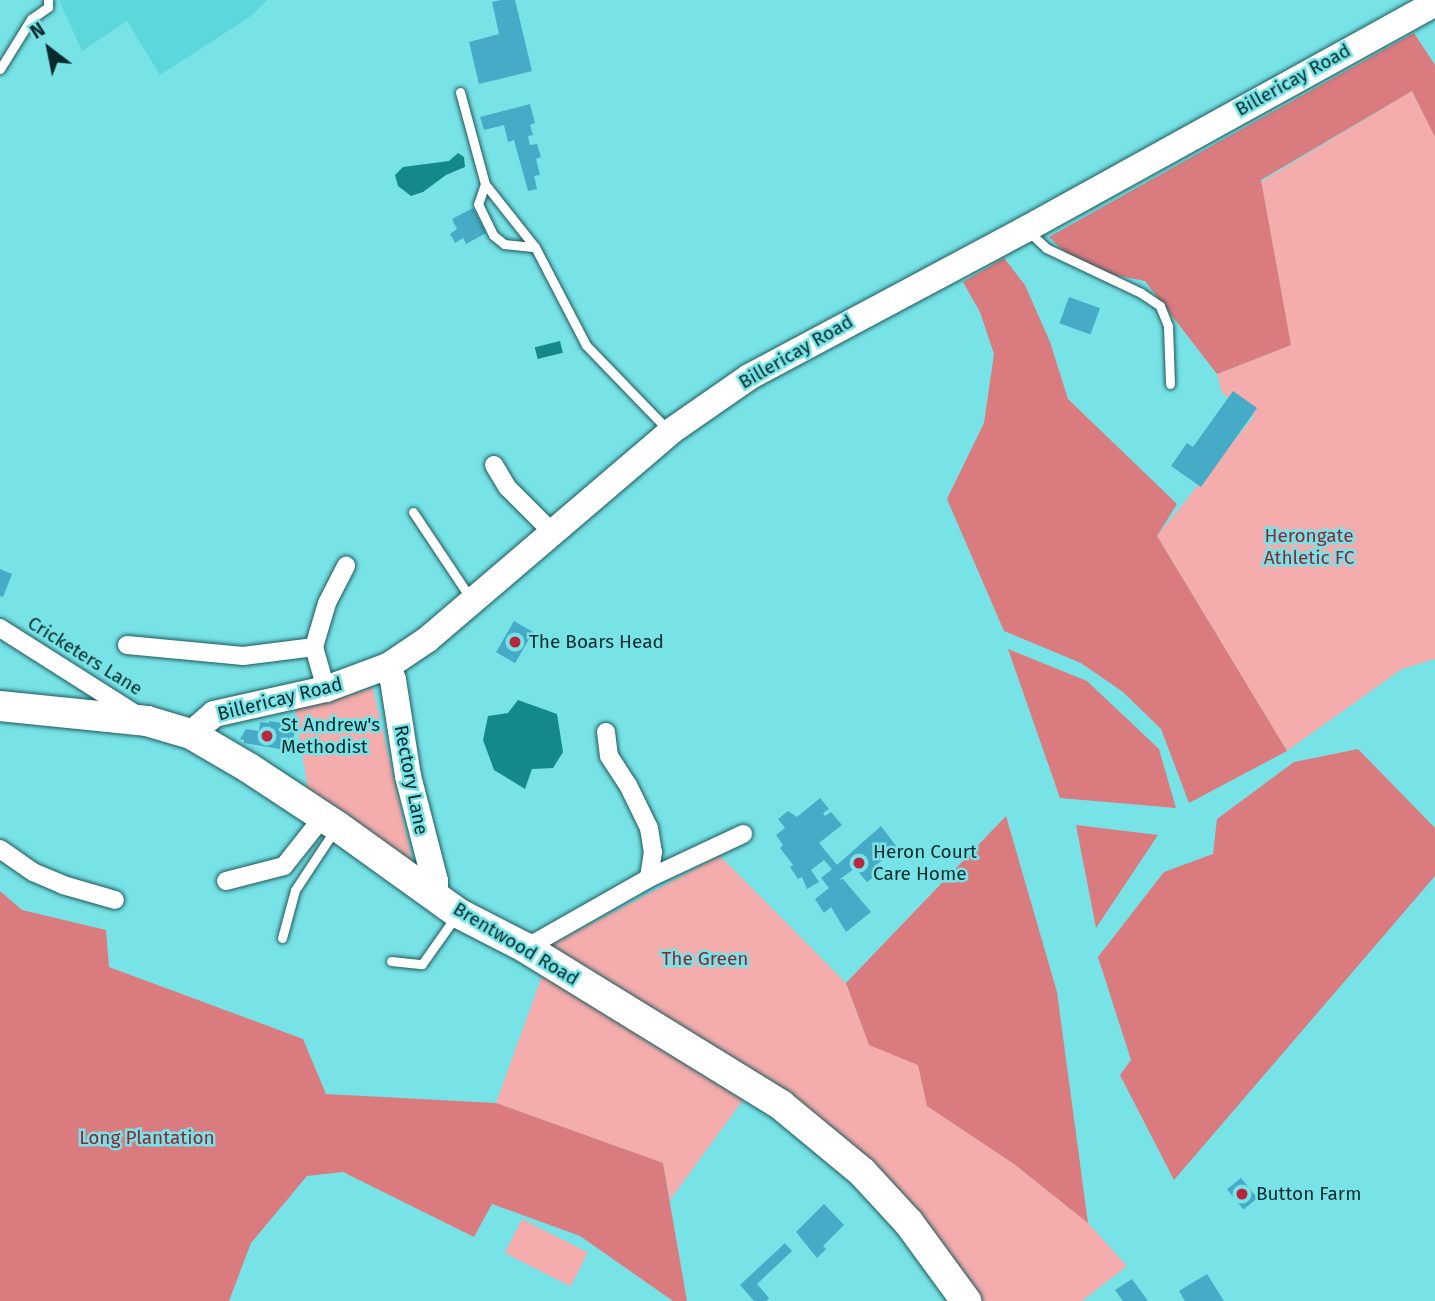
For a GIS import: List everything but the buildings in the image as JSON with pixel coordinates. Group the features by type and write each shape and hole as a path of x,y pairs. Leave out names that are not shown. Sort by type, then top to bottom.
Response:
{"main road":[{"name":"Brentwood Road","path":"0,706 147,721 191,734 330,821 458,913 526,948 780,1105 862,1172 909,1223 966,1301"}],"street":[{"name":"Billericay Road","path":"191,734 214,714 326,689 388,666 411,652 670,432 749,377 817,338 1026,229 1435,3"},
{"path":"494,465 507,487 552,532"},
{"path":"326,689 314,647 327,603 346,566"},
{"name":"Cricketers Lane","path":"0,628 147,721"},
{"path":"127,645 243,656 314,647"},
{"name":"Rectory Lane","path":"388,666 393,680 408,776 435,881 435,894"},
{"path":"606,732 609,756 628,785 649,828 653,852 649,878"},
{"path":"226,881 284,866 330,821"},
{"path":"526,948 649,878 743,835"},
{"path":"0,849 33,872 63,885 116,900"}],"lane":[{"path":"0,69 31,19 48,7 48,0"},
{"path":"460,92 485,184 535,247 586,345 670,432"},
{"path":"485,184 478,204 493,235 504,244 535,247"},
{"path":"1026,229 1046,248 1141,293 1160,306 1168,326 1170,384"},
{"path":"413,512 472,601"},
{"path":"282,938 295,890 330,821"},
{"path":"391,961 422,964 458,913"}],"shaded area":[{"path":"59,0 267,0 251,16 160,75 127,21 82,51"},
{"path":"458,153 464,157 465,167 446,175 423,192 411,196 398,186 395,175 403,167 449,161"},
{"path":"560,341 563,353 538,359 535,347"},
{"path":"518,700 557,714 563,752 553,768 532,769 525,789 494,770 483,740 488,716 508,713"}],"green space":[{"path":"1414,33 1435,65 1435,137 1412,91 1261,180 1291,345 1217,374 1145,281 1114,275 1073,260 1049,237"},
{"name":"Herongate Athletic FC","path":"1412,91 1435,137 1435,659 1402,669 1287,751 1157,536 1254,416 1222,393 1217,374 1291,345 1261,182"},
{"path":"1004,258 1025,285 1050,342 1068,399 1177,504 1157,536 1287,751 1189,803 1161,729 1123,692 1081,663 1004,631 947,499 984,423 994,354 980,312 963,282"},
{"path":"1008,649 1087,681 1159,749 1176,808 1060,798"},
{"path":"373,688 413,863 309,796 295,710"},
{"path":"1358,749 1435,828 1435,876 1174,1180 1120,1075 1131,1060 1098,957 1164,872 1213,854 1217,819 1294,762"},
{"path":"1006,816 1057,992 1088,1223 1014,1164 927,1106 918,1065 869,1045 846,983"},
{"path":"1076,825 1158,835 1096,928"},
{"name":"The Green","path":"720,856 846,983 869,1045 918,1064 927,1106 1014,1164 1088,1223 1127,1266 1082,1301 966,1301 862,1172 534,954"},
{"name":"Long Plantation","path":"0,891 22,910 106,930 109,967 303,1039 326,1094 496,1103 663,1163 687,1301 673,1301 580,1236 492,1204 474,1237 343,1172 307,1176 251,1243 229,1301 0,1301"},
{"path":"543,973 743,1100 670,1200 663,1163 496,1103"},
{"path":"522,1219 588,1253 571,1286 505,1253"}],"place":[{"name":"The Boars Head","path":"515,642"},
{"name":"St Andrew's Methodist","path":"267,736"},
{"name":"Heron Court Care Home","path":"859,863"},
{"name":"Button Farm","path":"1242,1194"}]}
